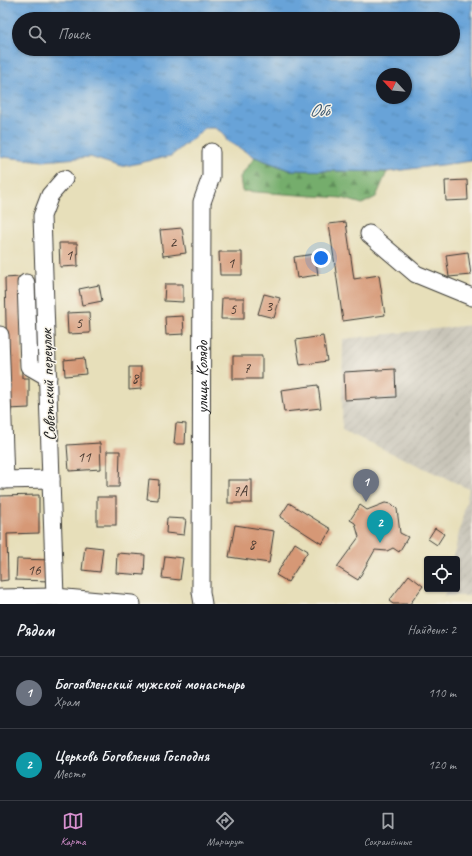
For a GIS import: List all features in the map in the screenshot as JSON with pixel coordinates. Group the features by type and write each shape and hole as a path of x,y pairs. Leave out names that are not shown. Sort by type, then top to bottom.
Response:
{"street":[{"name":"улица Колядо","path":"203,604 201,592 202,202 211,178 211,152"},
{"name":"Советский переулок","path":"55,597 42,216 50,195 64,179"},
{"path":"369,234 416,274 472,297"},
{"path":"26,283 29,366 48,377"},
{"path":"0,335 2,480 51,479"},
{"path":"1,600 55,597 132,604"}],"shaded area":[{"path":"472,325 472,596 444,596 445,592 460,592 460,556 454,556 469,489 342,430 343,339"}],"green space":[{"path":"255,157 289,170 387,172 376,197 362,204 342,198 242,191 240,177"}],"water":[{"name":"Обь","path":"0,0 472,0 472,161 387,172 289,170 255,157 227,141 223,133 215,128 205,128 171,156 121,167 90,157 43,161 0,156"}],"building":[{"path":"467,180 468,200 446,201 445,181"},
{"path":"346,222 354,279 379,275 385,315 343,321 329,224"},
{"path":"182,228 186,253 163,256 160,230"},
{"path":"59,243 77,243 78,266 60,267"},
{"path":"219,252 242,252 242,275 220,275"},
{"path":"468,252 471,275 449,277 446,255"},
{"path":"315,254 318,275 297,278 294,257"},
{"path":"20,277 22,378 29,378 29,408 8,409 5,278"},
{"path":"165,284 183,284 183,302 164,301"},
{"path":"99,285 102,301 82,305 79,289"},
{"path":"264,294 280,298 274,318 258,314"},
{"path":"222,298 244,298 244,319 221,319"},
{"path":"89,312 90,333 68,334 67,313"},
{"path":"183,316 184,334 166,335 165,317"},
{"path":"323,336 327,361 300,365 296,340"},
{"path":"233,356 262,356 262,379 233,379"},
{"path":"84,358 86,374 65,376 64,360"},
{"path":"129,367 141,367 141,389 129,390"},
{"path":"395,369 396,397 345,400 344,372"},
{"path":"318,385 321,408 284,412 281,390"},
{"path":"176,423 186,424 185,444 174,444"},
{"path":"100,443 101,469 69,471 67,445"},
{"path":"107,451 120,451 119,487 107,487"},
{"path":"149,479 159,480 158,500 147,499"},
{"path":"228,480 252,480 252,503 228,503"},
{"path":"39,495 39,533 7,534 8,580 0,581 0,496"},
{"path":"97,497 116,497 116,525 97,525"},
{"path":"289,503 331,529 322,544 280,517"},
{"path":"385,503 392,504 397,509 400,533 408,537 399,552 393,548 387,551 375,550 358,580 337,567 359,537 355,523 350,520 360,505 367,510"},
{"path":"167,518 186,519 184,535 166,533"},
{"path":"235,525 274,531 269,563 229,557"},
{"path":"435,528 444,534 437,545 428,539"},
{"path":"295,543 308,551 288,582 276,575"},
{"path":"85,546 103,548 100,572 82,570"},
{"path":"117,553 145,555 144,575 116,573"},
{"path":"165,556 183,558 180,580 162,578"},
{"path":"17,559 52,560 51,581 16,580"},
{"path":"409,575 423,586 410,604 393,604 389,601"}],"place":[{"name":"Богоявленский мужской монастырь","path":"366,502"},
{"name":"Церковь Боговления Господня","path":"380,543"}]}
